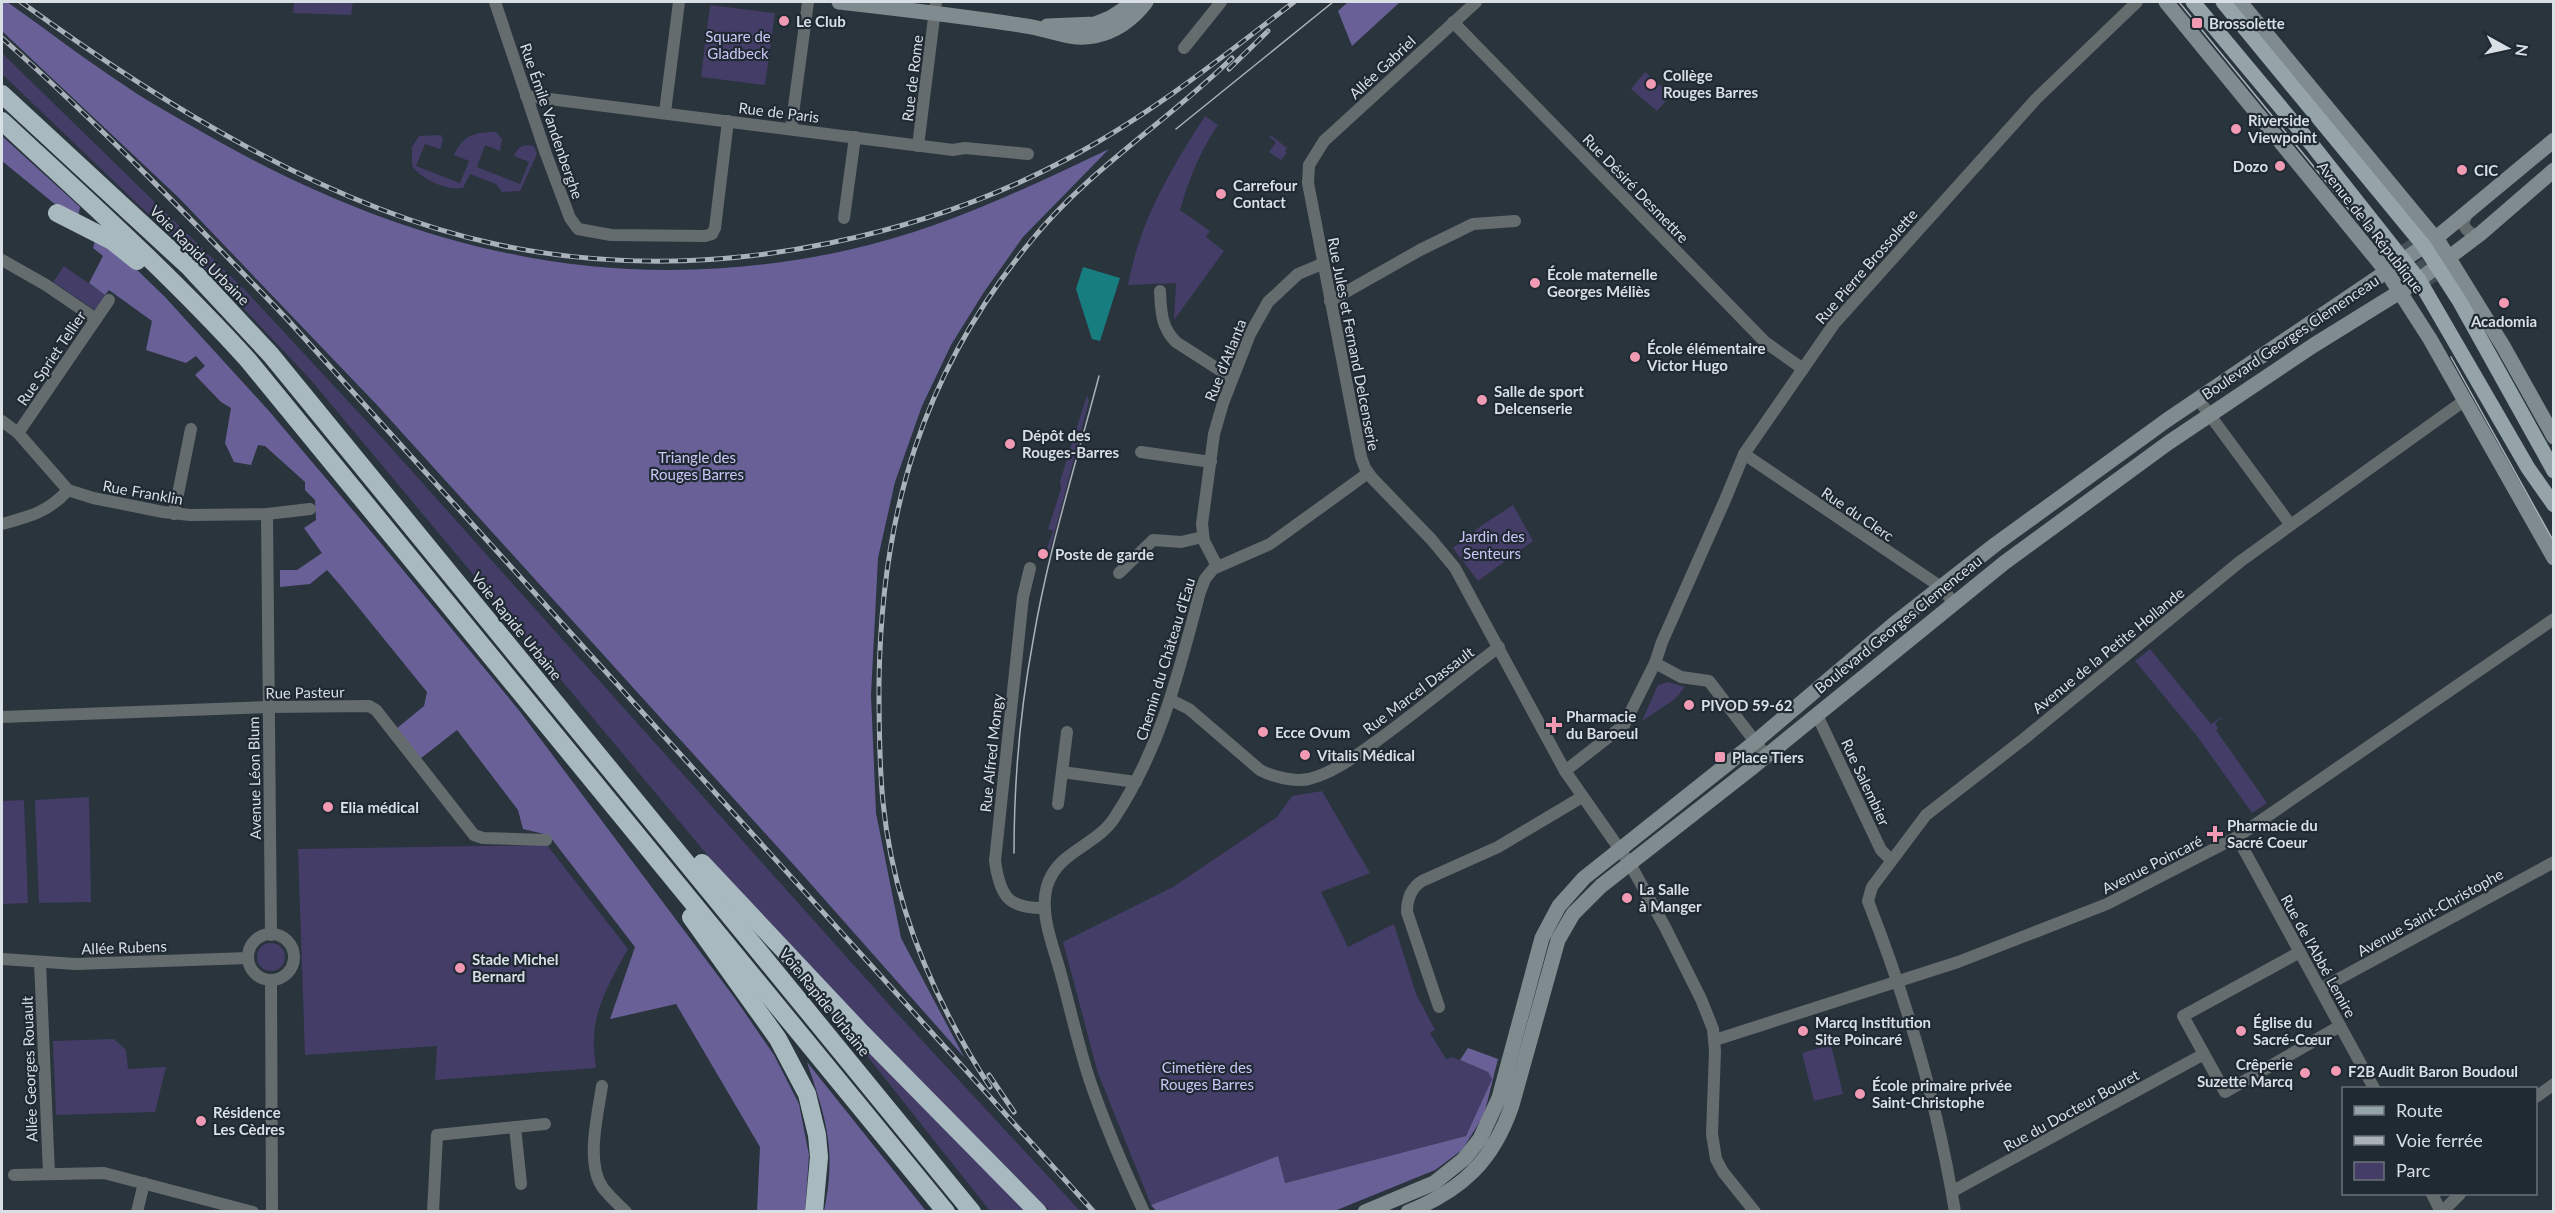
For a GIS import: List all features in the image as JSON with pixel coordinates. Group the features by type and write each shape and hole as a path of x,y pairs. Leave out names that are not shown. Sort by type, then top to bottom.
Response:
{"highway":[{"name":"Voie Rapide Urbaine","path":"2,94 139,219 238,318 339,437 972,1212"},
{"path":"2,121 142,250 201,308 296,416 946,1212"},
{"path":"57,213 112,241 201,308"},
{"path":"575,758 778,1039 798,1074 807,1094 817,1135 819,1157 814,1212"},
{"path":"612,771 664,820 788,956 1038,1212"}],"main road":[{"path":"839,2 935,8 1070,37 1094,36 1120,26 1135,15 1146,2"},
{"path":"1026,26 1088,25 1110,18 1135,2"},
{"name":"Avenue de la République","path":"2166,2 2401,292 2465,400 2553,558"},
{"path":"2193,2 2405,260 2435,274 2553,436"},
{"name":"Avenue de la République","path":"2203,2 2406,241 2214,2"},
{"path":"2223,2 2430,242"},
{"path":"2240,2 2430,242 2435,274 2516,449 2553,504"},
{"name":"Boulevard Georges Clemenceau","path":"1365,1212 1434,1183 1464,1159 1480,1139 1499,1098 1537,954 1546,930 1570,891 1755,742 1941,587 2106,463 2430,242 2467,214 2553,140"},
{"name":"Boulevard Georges Clemenceau","path":"1408,1212 1462,1183 1491,1150 1507,1122 1558,940 1581,906 1601,886 1817,715 1953,602 2085,502 2314,345 2435,274 2553,170"},
{"path":"2435,274 2553,471"},
{"name":"Avenue de la République","path":"2435,274 2553,485"}],"street":[{"name":"Rue Émile Vandenberghe","path":"495,2 572,223 578,229 598,234 705,236 712,234 715,228 728,121"},
{"path":"665,112 679,2"},
{"path":"791,129 808,2"},
{"path":"1184,48 1221,2"},
{"name":"Allée Gabriel","path":"1312,158 1324,141 1476,2"},
{"name":"Rue Pierre Brossolette","path":"1565,771 1624,725 1655,663 1743,454 1850,304 2036,99 2137,2"},
{"name":"Rue de Rome","path":"918,146 935,8"},
{"name":"Rue Désiré Desmettre","path":"1453,22 1765,342 1803,369"},
{"name":"Rue de Paris","path":"526,96 918,146 1028,154"},
{"path":"844,218 855,137"},
{"name":"Rue Jules et Fernand Delcenserie","path":"1312,158 1307,177 1322,264 1359,446 1368,473 1431,539 1455,568 1565,771 1581,798 1630,864 1701,999 1715,1040 1713,1147 1723,1172 1755,1212"},
{"path":"2467,214 2463,223 2466,229 2473,234 2480,234"},
{"path":"1330,301 1420,250 1473,224 1515,221"},
{"path":"2,260 46,285 96,319"},
{"name":"Rue d'Atlanta","path":"1217,566 1203,537 1202,517 1217,423 1232,378 1250,334 1268,302 1298,274 1322,264"},
{"path":"1160,291 1162,318 1169,335 1176,342 1232,378"},
{"name":"Rue Spriet Tellier","path":"18,433 109,300"},
{"path":"2198,399 2290,524"},
{"name":"Avenue de la Petite Hollande","path":"1899,981 1868,901 1870,891 1926,815 2025,738 2233,567 2465,400"},
{"path":"2,421 18,433 68,490 55,504 43,512 2,524"},
{"path":"174,514 191,429"},
{"path":"1141,452 1211,462"},
{"name":"Rue du Clerc","path":"1743,454 1941,587 1953,602"},
{"path":"1217,566 1270,544 1368,473"},
{"name":"Rue Franklin","path":"68,490 107,501 174,514 216,516 310,509"},
{"name":"Avenue Léon Blum","path":"267,514 271,935"},
{"path":"1119,573 1153,540 1181,542 1203,537"},
{"name":"Chemin du Château d'Eau","path":"1143,1212 1090,1080 1045,909 1047,887 1058,864 1068,854 1106,830 1136,782 1154,746 1171,700 1202,585 1208,573 1217,566"},
{"name":"Rue Alfred Mongy","path":"1030,568 1023,597 995,861 1000,883 1010,901 1024,908 1045,909"},
{"name":"Avenue Poincaré","path":"1715,1040 1968,958 2091,911 2237,837 2553,619"},
{"name":"Rue Marcel Dassault","path":"1171,700 1188,709 1260,770 1274,776 1305,779 1317,777 1350,760 1499,647"},
{"path":"1655,663 1682,677 1709,681 1766,756"},
{"name":"Rue Pasteur","path":"2,717 268,707 373,708 474,835 483,838 546,840"},
{"name":"Rue Salembier","path":"1817,715 1881,850 1891,860"},
{"path":"1058,804 1067,732"},
{"path":"1062,772 1136,782"},
{"path":"1439,1007 1407,912 1408,901 1414,887 1422,881 1528,831 1581,798"},
{"name":"Rue de l'Abbé Lemire","path":"2237,837 2373,1087"},
{"name":"Avenue Saint-Christophe","path":"2320,989 2553,862"},
{"path":"271,935 286,941 293,957 287,973 271,980 255,974 248,958 254,942 262,936 271,935"},
{"path":"2300,952 2183,1016 2225,1092 2340,1026"},
{"name":"Allée Rubens","path":"2,959 88,964 248,958"},
{"name":"Allée Georges Rouault","path":"40,962 49,1174"},
{"path":"271,980 272,1212"},
{"path":"1899,981 1953,1191 1955,1212"},
{"name":"Rue du Docteur Bouret","path":"1953,1191 2204,1054"},
{"path":"2537,1096 2553,1084"},
{"path":"602,1086 594,1137 594,1162 601,1186 626,1212"},
{"path":"433,1212 437,1136 545,1124"},
{"path":"515,1127 520,1184"},
{"path":"14,1175 101,1173 253,1212"},
{"path":"137,1212 144,1183"},
{"path":"2433,1195 2442,1212 2459,1195"}],"green space":[{"name":"Triangle des Rouges Barres","path":"2,2 7,2 94,65 157,106 268,168 347,203 426,232 507,253 589,266 673,270 760,265 848,250 882,242 948,220 1109,149 1023,237 984,292 951,345 922,406 895,482 878,558 871,695 876,813 901,938 964,1057 802,874 377,405 179,198 2,31"},
{"path":"294,2 353,2 351,15 293,13"},
{"path":"1348,2 1400,2 1352,46 1338,11"},
{"name":"Square de Gladbeck","path":"710,5 775,13 765,85 701,77"},
{"path":"2,53 244,289 385,441 893,1009 1080,1211 1050,1211 821,981 734,887 310,379 212,275 2,74"},
{"path":"1645,72 1671,95 1657,111 1631,89"},
{"path":"1205,116 1218,125 1196,166 1180,210 1210,231 1206,237 1224,251 1174,320 1176,283 1128,285 1133,261 1148,217 1168,177"},
{"path":"496,132 502,139 500,151 485,145 477,167 520,184 529,162 514,156 521,146 534,146 537,154 520,191 502,192 496,184 470,174 463,188 449,188 428,179 412,166 412,147 419,136 441,135 443,140 440,149 425,144 416,166 460,183 469,161 454,155 461,143 476,134"},
{"path":"2,136 80,207 78,217 56,205 2,161"},
{"path":"1272,136 1287,148 1285,151 1287,153 1281,160 1269,152 1276,142 1269,137"},
{"path":"96,237 132,265 165,297 269,411 384,547 518,709 734,997 774,1055 799,1104 809,1155 805,1211 757,1211 760,1147 676,1004 610,1019 635,947 551,838 523,829 518,810 457,730 420,759 396,729 424,706 427,692 341,586 327,570 310,584 280,587 280,570 297,570 322,553 304,528 316,520 315,500 305,490 305,482 265,446 258,445 251,465 234,462 225,443 231,408 221,402 195,375 205,366 196,356 186,363 146,350 152,321 109,290 105,295 89,283 103,256 93,248"},
{"path":"64,266 105,295 95,310 53,282"},
{"path":"1087,395 1089,401 1050,550 1047,549 1053,531 1048,529 1061,489 1060,481"},
{"name":"Jardin des Senteurs","path":"1513,505 1533,541 1478,581 1453,548"},
{"path":"2150,649 2211,724 2221,717 2225,722 2221,718 2215,723 2218,728 2216,730 2267,803 2252,813 2197,736 2135,661"},
{"path":"1668,682 1685,687 1675,699 1642,721 1658,685"},
{"name":"Cimetière des Rouges Barres","path":"1322,791 1370,873 1321,892 1348,947 1394,924 1416,994 1435,1030 1430,1033 1446,1059 1452,1057 1488,1072 1492,1079 1466,1136 1284,1183 1278,1156 1151,1205 1098,1073 1063,942 1173,887 1277,817 1292,796"},
{"path":"89,797 91,902 39,903 35,800"},
{"path":"24,800 28,903 2,904 2,801"},
{"name":"Stade Michel Bernard","path":"547,845 628,949 606,991 595,1024 596,1068 435,1080 437,1046 305,1055 298,849"},
{"path":"271,943 281,947 285,957 281,967 271,971 261,967 257,957 261,947"},
{"path":"822,999 1028,1211 990,1211"},
{"path":"114,1039 126,1050 128,1069 166,1067 155,1112 56,1115 53,1041"},
{"path":"1831,1045 1843,1094 1814,1101 1802,1053"},
{"path":"1468,1048 1498,1059 1484,1115 1462,1150 1435,1170 1332,1212 1157,1212 1151,1205 1278,1156 1285,1183 1466,1136 1492,1079 1488,1072 1460,1060"},
{"path":"807,1062 926,1211 824,1211 830,1170 828,1135"}],"shaded area":[{"path":"1083,267 1120,278 1100,341 1092,339 1076,289"}],"tunnel":[{"path":"2403,244 2431,285"}],"tram line":[{"path":"1176,129 1333,2"},
{"path":"2179,2 2350,211"},
{"path":"2451,357 2554,542"},
{"path":"1014,853 1019,747 1039,607 1054,541 1099,376"}],"railway":[{"path":"21,2 74,40 187,113 307,178 369,205 432,227 495,244 579,257 662,261 746,256 830,243 922,219 1012,186 1069,158 1157,105 1294,2"},
{"path":"1229,69 1268,31"},
{"path":"2,38 183,211 287,319 1094,1212"},
{"path":"990,1087 951,1021 919,951 906,915 888,840 881,773 879,684 888,562 899,504 915,448 936,394 962,342 993,291 1031,241 1077,191 1232,58"},
{"path":"989,1075 1014,1112"}],"place":[{"name":"Le Club","path":"784,21"},
{"name":"Brossolette","path":"2197,23"},
{"name":"Collège Rouges Barres","path":"1651,84"},
{"name":"Riverside Viewpoint","path":"2236,129"},
{"name":"Dozo","path":"2280,166"},
{"name":"CIC","path":"2462,170"},
{"name":"Carrefour Contact","path":"1221,194"},
{"name":"École maternelle Georges Méliès","path":"1535,283"},
{"name":"Acadomia","path":"2504,303"},
{"name":"École élémentaire Victor Hugo","path":"1635,357"},
{"name":"Salle de sport Delcenserie","path":"1482,400"},
{"name":"Dépôt des Rouges-Barres","path":"1010,444"},
{"name":"Poste de garde","path":"1043,554"},
{"name":"PIVOD 59-62","path":"1689,705"},
{"name":"Pharmacie du Baroeul","path":"1554,725"},
{"name":"Ecce Ovum","path":"1263,732"},
{"name":"Vitalis Médical","path":"1305,755"},
{"name":"Place Tiers","path":"1720,757"},
{"name":"Elia médical","path":"328,807"},
{"name":"Pharmacie du Sacré Coeur","path":"2215,834"},
{"name":"La Salle à Manger","path":"1627,898"},
{"name":"Stade Michel Bernard","path":"460,968"},
{"name":"Marcq Institution Site Poincaré","path":"1803,1031"},
{"name":"Église du Sacré-Cœur","path":"2241,1031"},
{"name":"F2B Audit Baron Boudoul","path":"2336,1071"},
{"name":"Crêperie Suzette Marcq","path":"2305,1073"},
{"name":"École primaire privée Saint-Christophe","path":"1860,1094"},
{"name":"Résidence Les Cèdres","path":"201,1121"}]}
